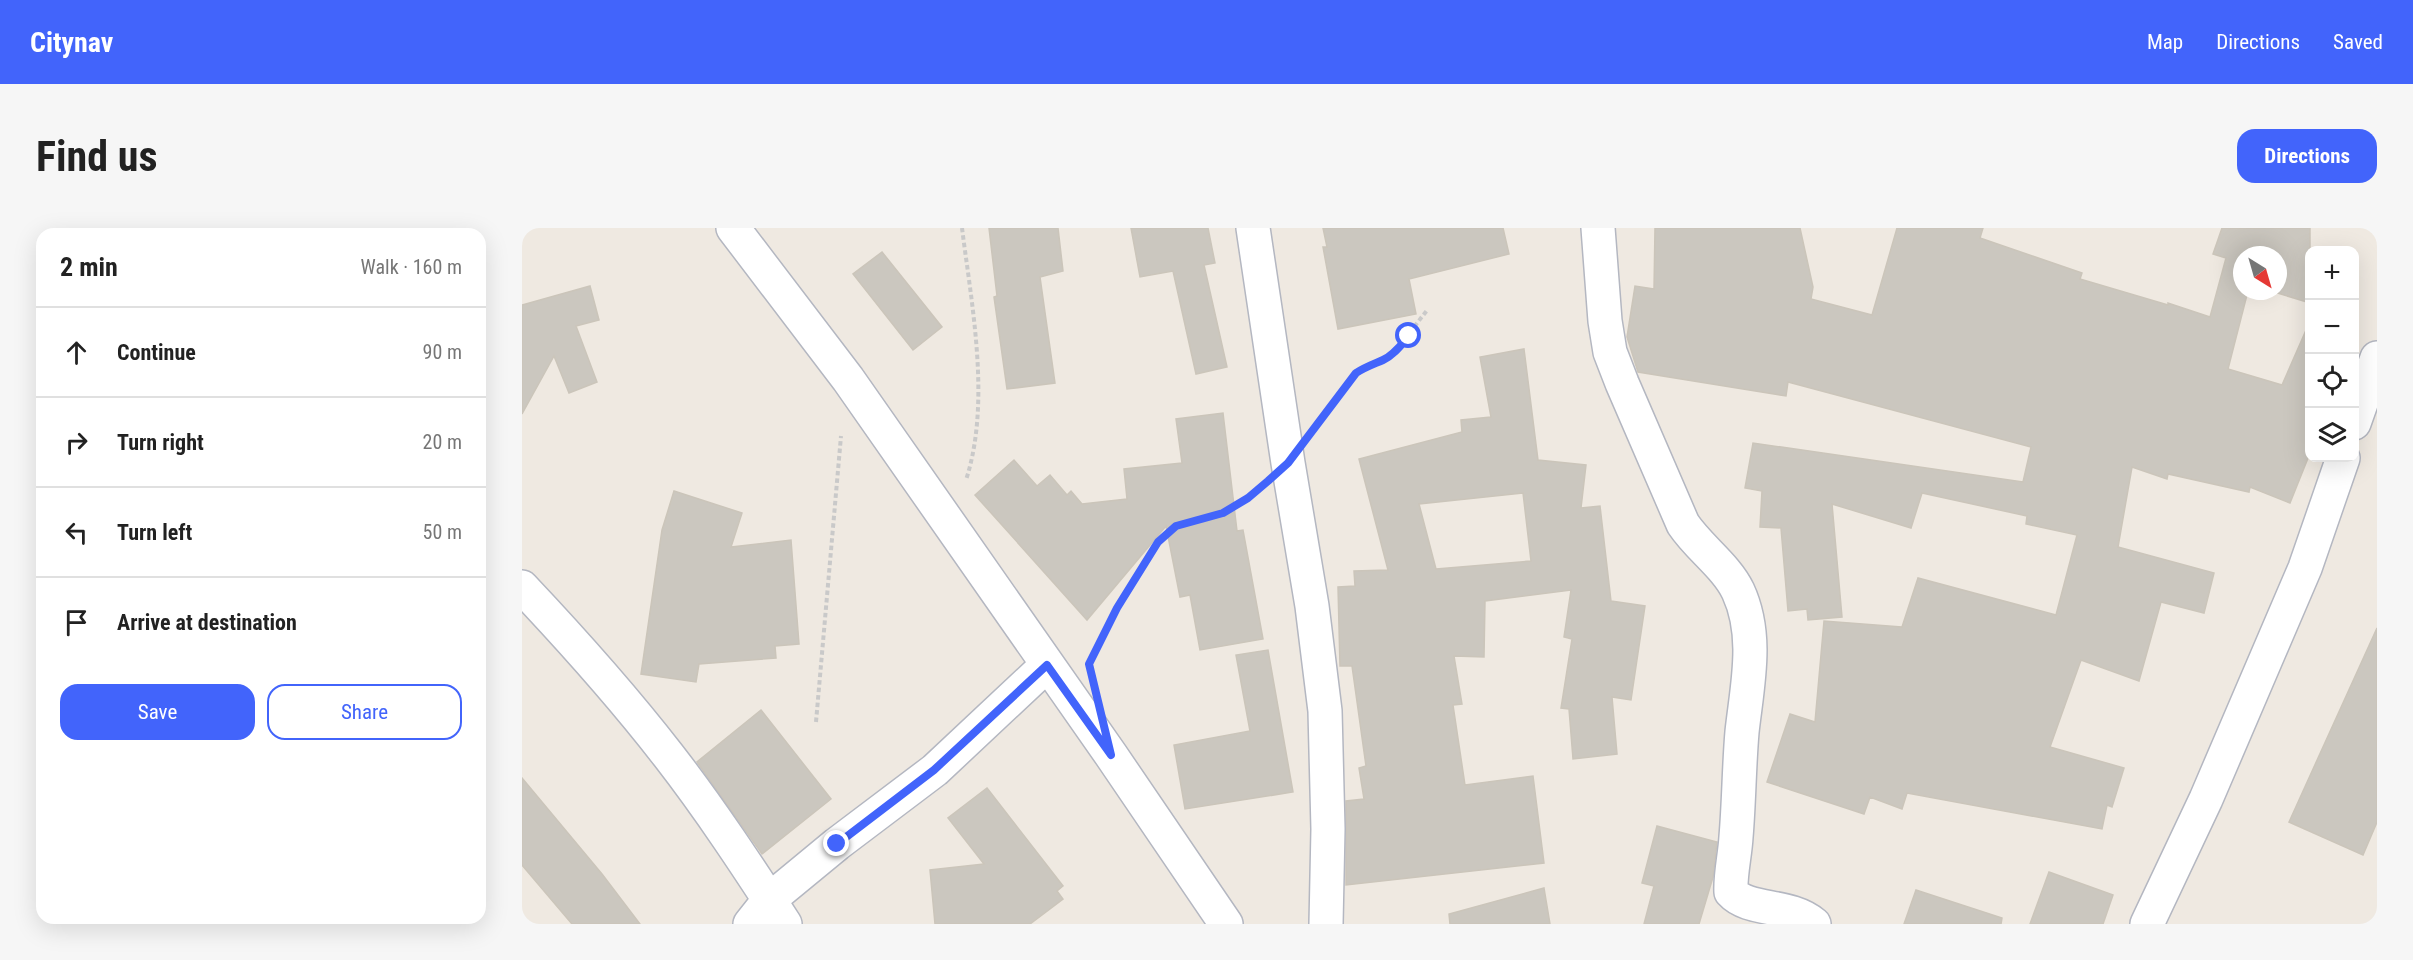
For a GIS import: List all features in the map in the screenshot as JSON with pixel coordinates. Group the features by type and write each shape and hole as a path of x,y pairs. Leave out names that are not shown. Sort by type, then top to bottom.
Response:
{"street":[{"path":"733,228 848,379 1226,924"},
{"path":"1253,228 1312,606 1325,711 1328,829 1326,924"},
{"path":"1598,228 1605,321 1610,352 1683,524 1694,540 1729,576 1738,592 1747,617 1750,651 1749,686 1742,730 1731,892 1737,899 1791,912 1814,924"},
{"path":"2359,411 2377,358"},
{"path":"2147,924 2206,799 2304,568 2342,462"},
{"path":"522,587 558,625 668,755 733,844 768,916 837,844 934,770 1047,665"}],"path":[{"path":"950,527 970,467 978,423 977,361 962,228"},
{"path":"1089,664 1117,608 1158,542 1176,526 1223,513 1248,498 1288,463 1356,373 1369,364 1384,359 1397,349 1428,309"},
{"path":"816,722 839,453 848,379"}],"building":[{"path":"989,228 1058,228 1063,271 1040,277 1055,383 1007,389 994,297 997,296"},
{"path":"1131,228 1208,228 1215,263 1204,265 1227,367 1196,374 1173,271 1140,277"},
{"path":"1323,228 1503,228 1509,254 1409,279 1416,314 1338,329 1323,247 1327,247"},
{"path":"1655,228 1800,228 1813,287 1811,299 1872,315 1897,228 1983,228 1980,238 2082,273 2080,279 2210,317 2226,258 2213,254 2222,228 2310,228 2310,246 2305,246 2305,301 2287,296 2287,246 2233,246 2233,300 2246,300 2228,369 2282,385 2305,332 2306,462 2290,503 2250,487 2249,492 2168,474 2167,479 2132,467 2118,547 2214,573 2204,613 2161,602 2139,681 2081,660 2050,747 2124,768 2112,807 2107,805 2102,829 1907,793 1902,809 1870,797 1864,814 1767,782 1790,714 1815,722 1824,621 1902,627 1918,578 2056,615 2077,535 2026,524 2027,516 1922,493 1911,528 1832,504 1842,617 1808,620 1807,609 1788,611 1781,528 1760,527 1762,491 1745,488 1753,443 2023,482 2031,447 1788,382 1786,396 1638,372 1627,337 1635,286 1654,289"},
{"path":"882,252 942,327 913,350 853,274"},
{"path":"590,286 599,320 576,326 597,382 569,393 554,356 522,414 522,305"},
{"path":"1524,349 1538,460 1586,465 1581,508 1600,506 1611,601 1645,606 1631,700 1612,697 1617,754 1573,759 1569,709 1561,708 1572,639 1564,637 1571,590 1485,601 1484,657 1454,656 1462,704 1453,705 1465,785 1533,776 1544,863 1346,885 1346,801 1364,799 1359,768 1366,766 1352,666 1340,666 1338,587 1355,586 1354,571 1388,570 1359,459 1462,432 1461,420 1491,417 1480,357","holes":["1523,493 1531,561 1436,569 1419,504"]},
{"path":"1223,413 1237,531 1243,530 1263,639 1200,650 1190,595 1180,597 1166,526 1087,620 975,495 1014,460 1037,486 1050,475 1067,495 1071,491 1082,504 1127,499 1124,469 1182,463 1176,419"},
{"path":"674,491 742,513 731,547 791,540 799,644 775,646 776,658 699,664 696,682 641,674 662,530"},
{"path":"2377,628 2377,822 2363,855 2289,822"},
{"path":"1268,650 1293,792 1185,809 1174,745 1250,731 1236,655"},
{"path":"761,710 831,799 762,854 697,762"},
{"path":"522,778 602,874 640,924 572,924 522,865"},
{"path":"987,788 1063,886 1057,891 1063,899 1030,924 935,924 930,870 984,864 948,818"},
{"path":"1657,826 1717,842 1713,877 1699,924 1644,924 1654,886 1642,883"},
{"path":"2049,872 2113,895 2103,924 2030,924"},
{"path":"1544,888 1550,924 1450,924 1449,914"},
{"path":"1916,890 2002,918 2001,924 1904,924"}],"route":[{"path":"837,844 934,770 1047,665 1111,755 1089,664 1117,608 1158,542 1176,526 1223,513 1248,498 1288,463 1356,373 1369,364 1384,359 1409,336"}]}
